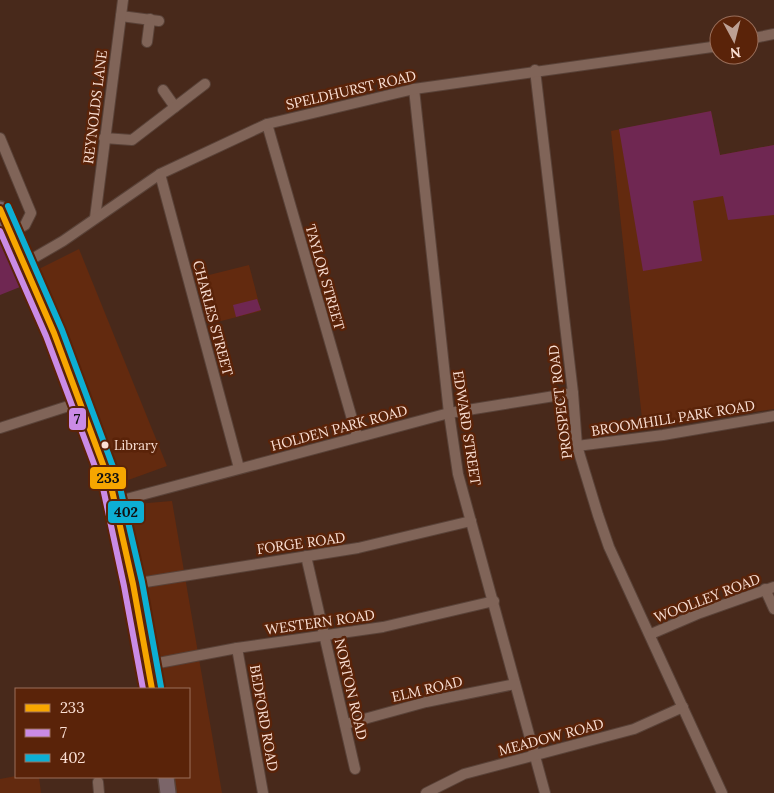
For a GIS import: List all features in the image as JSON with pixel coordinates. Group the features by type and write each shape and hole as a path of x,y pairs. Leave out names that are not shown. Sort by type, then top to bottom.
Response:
{"highway":[{"path":"0,209 25,263 81,402 115,502 133,584 152,688"},
{"path":"166,778 168,793"}],"street":[{"name":"REYNOLDS LANE","path":"95,218 123,0"},
{"path":"121,16 154,20 147,42"},
{"path":"759,37 774,34"},
{"name":"SPELDHURST ROAD","path":"25,263 160,174 266,124 414,89 535,70 709,47"},
{"name":"PROSPECT ROAD","path":"535,70 573,393 577,446 586,481 610,547 722,793"},
{"path":"104,138 132,140 206,84"},
{"name":"EDWARD STREET","path":"414,89 449,413 458,474 545,793"},
{"path":"163,90 175,107"},
{"name":"TAYLOR STREET","path":"266,124 358,436"},
{"path":"0,138 31,212 25,225 11,233"},
{"name":"CHARLES STREET","path":"160,174 240,468"},
{"name":"HOLDEN PARK ROAD","path":"115,502 449,413 573,393"},
{"path":"0,428 81,402"},
{"name":"BROOMHILL PARK ROAD","path":"577,446 663,435 774,416"},
{"name":"FORGE ROAD","path":"133,584 358,548 471,521"},
{"name":"NORTON ROAD","path":"306,556 356,769"},
{"path":"770,588 774,609"},
{"name":"WOOLLEY ROAD","path":"651,634 770,588"},
{"name":"WESTERN ROAD","path":"148,664 324,634 383,628 494,601"},
{"name":"BEDFORD ROAD","path":"237,648 263,793"},
{"name":"ELM ROAD","path":"346,724 426,702 515,684"},
{"name":"MEADOW ROAD","path":"426,793 464,774 634,729 683,708"},
{"path":"98,782 99,793"}],"shaded area":[{"path":"711,111 720,155 774,145 774,409 643,428 611,131"},
{"path":"711,111 720,155 774,145 774,215 728,220 723,196 693,201 702,261 643,271 619,129"},
{"path":"0,242 20,287 0,295"},
{"path":"79,249 167,466 120,483 39,269"},
{"path":"249,265 261,311 209,324 197,278"},
{"path":"257,299 261,310 236,317 233,305"},
{"path":"172,501 222,793 174,793 171,778 190,778 190,688 156,688 124,505"},
{"path":"15,776 15,778 39,778 41,793 0,793 0,779"}],"transit line":[{"name":"402","path":"8,206 62,330 119,483 142,582 161,687"},
{"name":"233","path":"0,209 54,333 111,486 133,584 152,688"},
{"name":"7","path":"0,231 46,336 103,488 143,688"}],"place":[{"name":"Library","path":"105,445"}]}
